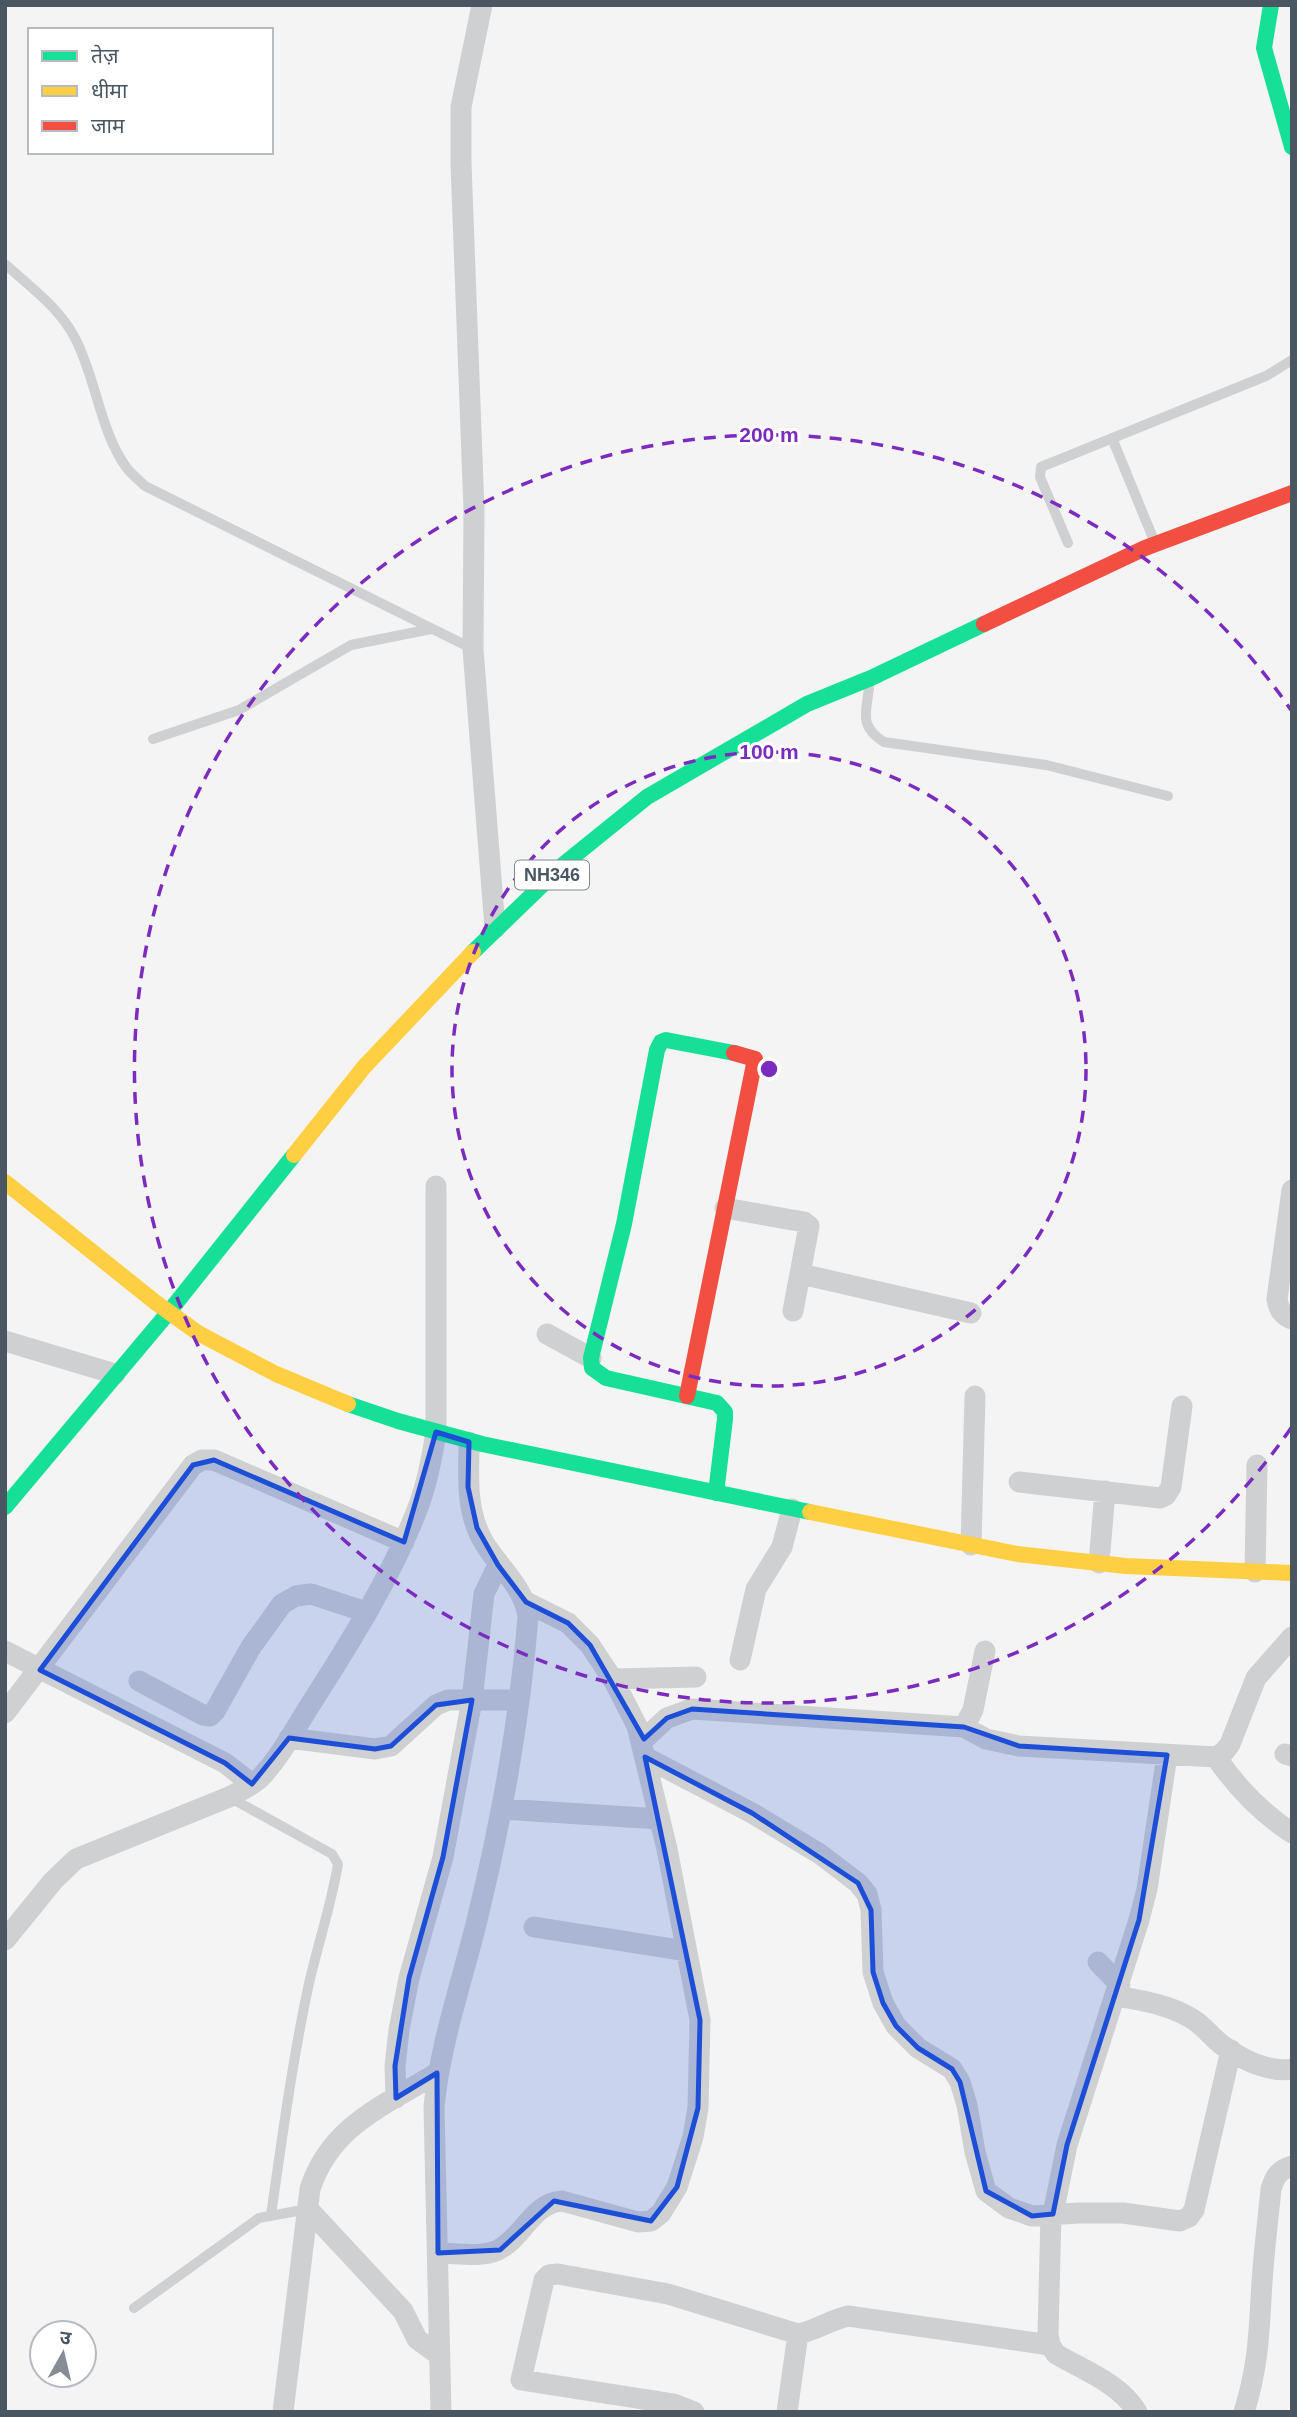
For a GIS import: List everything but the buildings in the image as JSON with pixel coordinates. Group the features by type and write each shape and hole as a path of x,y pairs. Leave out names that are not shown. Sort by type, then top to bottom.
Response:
{"main road":[{"path":"1271,5 1264,48 1292,148"},
{"name":"NH346","path":"5,1507 168,1313 365,1067 495,928 564,864 647,797 807,704 871,678 1156,544 1292,493"},
{"path":"687,1396 755,1059 666,1040 661,1042 657,1050 624,1224 591,1358 592,1368 606,1378 717,1404 725,1412 716,1493"},
{"path":"5,1182 168,1313 206,1338 279,1378 363,1410 469,1442 1017,1554 1099,1563 1292,1573"}],"street":[{"path":"482,5 461,107 461,163 474,511 473,649 495,928"},
{"path":"5,1940 53,1881 76,1859 229,1797 262,1776 342,1655 404,1542 419,1506 429,1470 436,1432 436,1186"},
{"path":"1292,1190 1277,1299 1279,1310 1292,1319"},
{"path":"725,1208 807,1223 810,1229 793,1311"},
{"path":"801,1274 971,1313"},
{"path":"547,1334 591,1358"},
{"path":"5,1341 115,1374"},
{"path":"971,1545 975,1396"},
{"path":"1019,1482 1160,1498 1171,1488 1182,1406"},
{"path":"438,2253 484,2254 500,2250 541,2209 554,2201 638,2222 651,2221 661,2213 677,2187 693,2137 698,2108 700,2020 660,1819 637,1726 613,1679 590,1645 568,1623 526,1602 498,1565 477,1528 468,1487 469,1442"},
{"path":"5,1713 193,1465 202,1460 214,1460 404,1542"},
{"path":"1255,1572 1257,1465"},
{"path":"1099,1563 1105,1491"},
{"path":"740,1660 756,1589 782,1547 792,1509"},
{"path":"396,2098 395,2066 404,2004 443,1857 472,1700 484,1594 498,1565"},
{"path":"139,1681 203,1715 210,1716 251,1647 282,1604 296,1596 311,1594 366,1612"},
{"path":"441,2412 433,2107 437,2074 498,1835 526,1639 526,1602"},
{"path":"643,1749 667,1718 692,1709 964,1727 986,1739 1018,1746 1216,1757 1230,1744 1256,1678 1292,1637"},
{"path":"5,1651 225,1763 252,1784"},
{"path":"964,1727 973,1710 985,1651"},
{"path":"613,1679 696,1676"},
{"path":"289,1738 375,1749 391,1746 436,1705 448,1700 518,1700"},
{"path":"643,1749 820,1854 858,1883 867,1894 871,1910 873,1972 883,2003 896,2026 918,2048 952,2069 960,2082 986,2191 1009,2208 1032,2216 1123,2213 1181,2221 1189,2217 1194,2210 1231,2050"},
{"path":"1137,2412 1132,2403 1111,2386 1056,2354 1050,2345 1048,2334 1052,2214 1067,2145 1118,1990 1147,1889 1167,1755"},
{"path":"1216,1757 1245,1796 1292,1833"},
{"path":"502,1810 660,1819"},
{"path":"534,1927 687,1951"},
{"path":"1098,1962 1118,1990 1192,2018 1231,2050 1252,2063 1283,2071 1292,2070"},
{"path":"282,2412 310,2189 317,2167 353,2124 437,2074"},
{"path":"1244,2412 1253,2384 1260,2342 1270,2189 1274,2178 1282,2169 1292,2166"},
{"path":"308,2209 403,2311 417,2339 439,2356"},
{"path":"694,2412 674,2404 521,2380 544,2280 549,2275 558,2274 668,2294 798,2334 808,2332 833,2319 848,2316 1050,2345"},
{"path":"786,2412 798,2334"}],"lane":[{"path":"5,264 59,312 85,360 116,450 127,470 145,486 473,649"},
{"path":"1068,543 1040,477 1041,467 1266,376 1292,360"},
{"path":"1112,438 1156,544"},
{"path":"153,739 239,710 351,645 432,629"},
{"path":"871,678 864,722 871,734 884,742 1046,765 1168,796"},
{"path":"229,1797 332,1854 338,1864 296,2043 271,2215"},
{"path":"134,2308 259,2218 308,2209"}],"highlighted area":[{"path":"436,1432 469,1442 468,1487 477,1528 498,1565 526,1602 568,1623 590,1645 644,1739 667,1718 692,1709 964,1727 1019,1746 1167,1755 1139,1920 1067,2145 1053,2214 1032,2216 986,2191 960,2082 952,2069 918,2048 896,2026 883,2003 873,1972 871,1910 858,1883 752,1813 645,1757 700,2020 698,2108 677,2187 651,2221 554,2201 500,2250 438,2253 437,2073 396,2098 395,2066 409,1978 443,1857 472,1700 436,1705 391,1746 375,1749 289,1738 252,1784 225,1763 40,1670 193,1465 214,1460 404,1542"}],"traffic: fast":[{"path":"1271,5 1264,48 1292,147"},
{"path":"473,952 564,864 647,797 807,704 871,678 984,624"},
{"path":"716,1493 725,1419 725,1412 717,1403 606,1378 592,1368 591,1358 624,1224 657,1050 661,1042 666,1040 734,1053"},
{"path":"5,1507 168,1313 294,1155"},
{"path":"348,1404 482,1444 810,1512"}],"traffic: slow":[{"path":"294,1155 364,1067 473,952"},
{"path":"5,1182 198,1333 276,1374 348,1404"},
{"path":"810,1512 1017,1554 1126,1566 1292,1573"}],"traffic: jam":[{"path":"984,624 1145,548 1292,493"},
{"path":"687,1396 755,1059 734,1053"}]}
